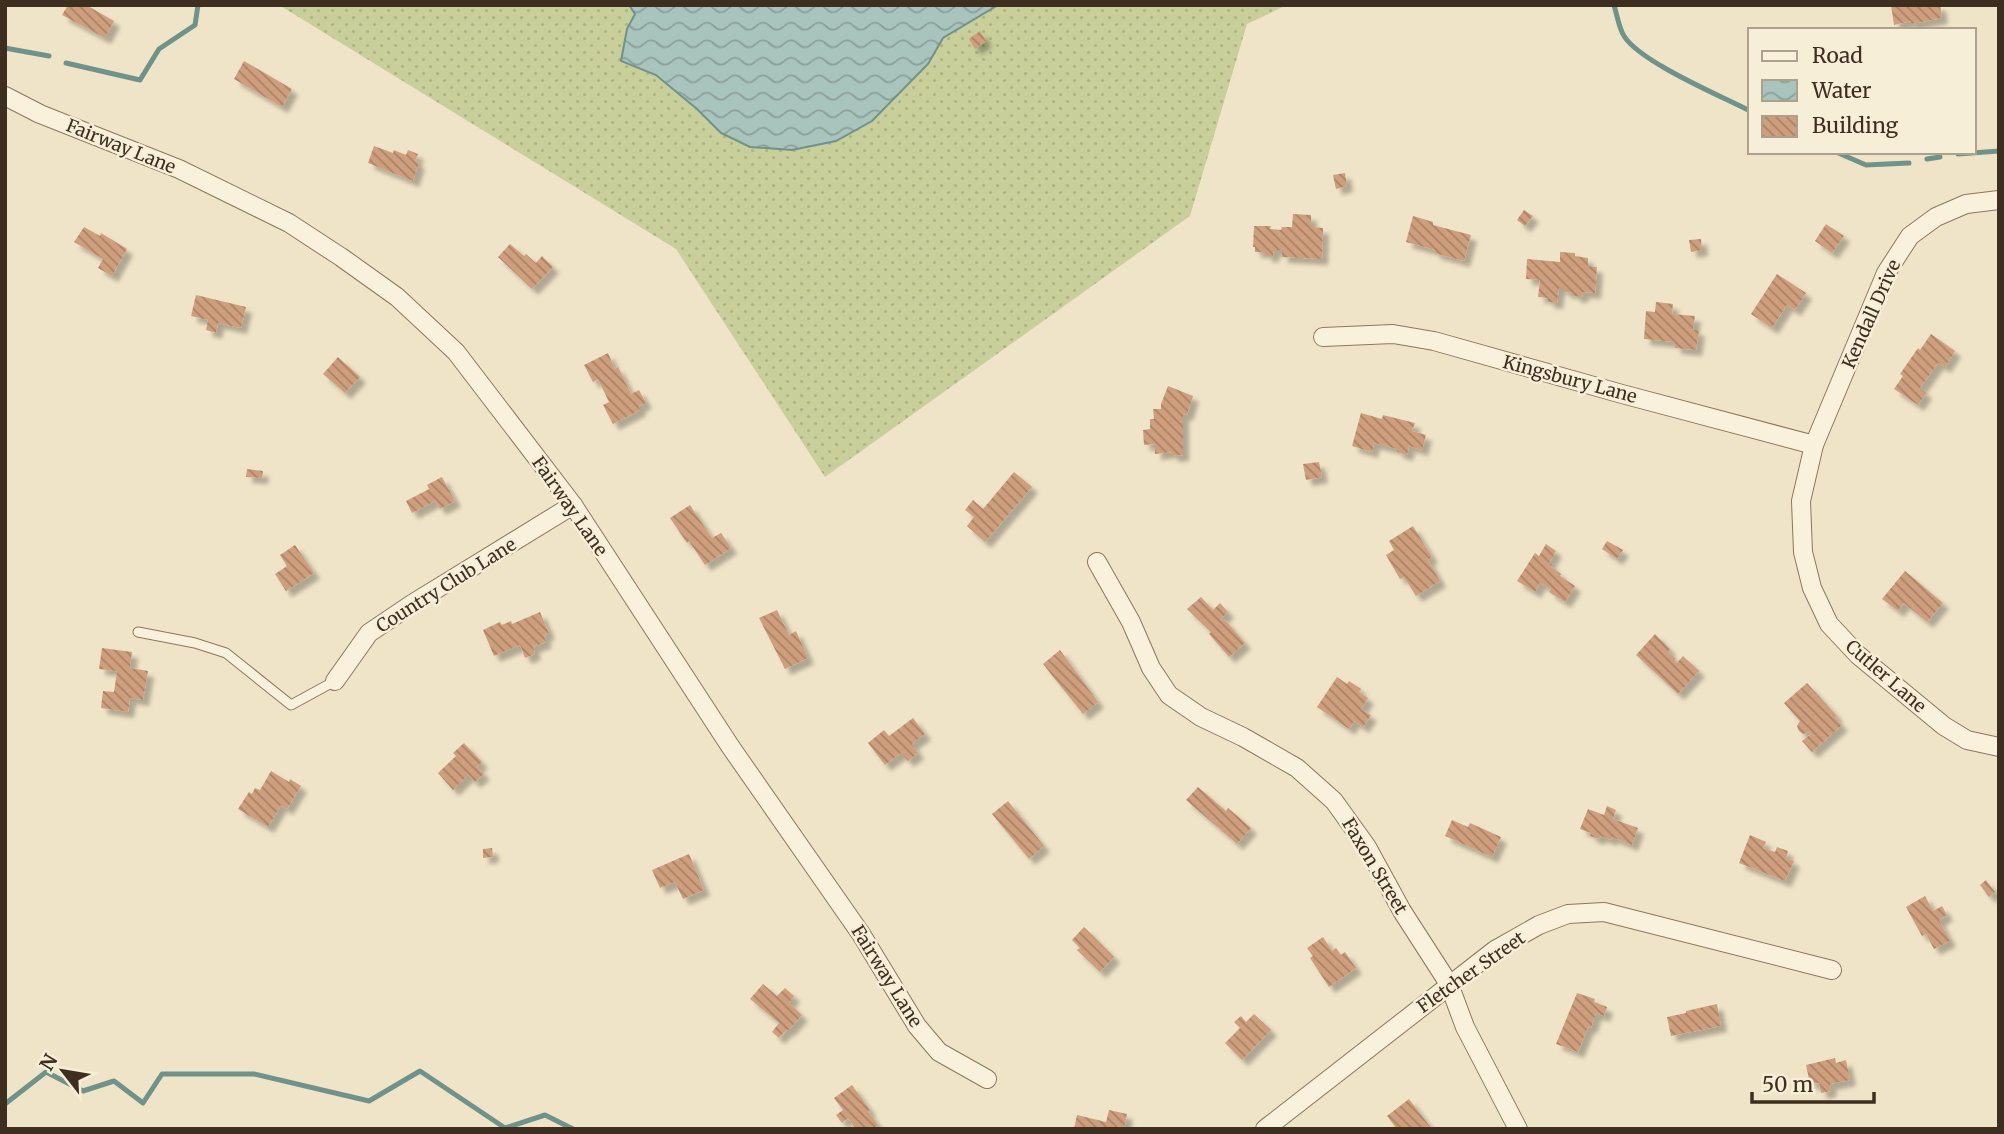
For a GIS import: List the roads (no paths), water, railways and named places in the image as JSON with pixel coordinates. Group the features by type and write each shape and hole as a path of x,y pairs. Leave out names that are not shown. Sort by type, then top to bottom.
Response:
{"street":[{"name":"Fairway Lane","path":"5,96 40,114 179,169 289,223 397,297 456,352 573,505 730,746 861,934 917,1026 939,1052 987,1079"},
{"name":"Kendall Drive","path":"1814,445 1886,272 1910,236 1936,217 1966,204 1999,200"},
{"name":"Kingsbury Lane","path":"1323,337 1394,334 1434,341 1814,445"},
{"name":"Cutler Lane","path":"1814,445 1801,501 1803,552 1812,588 1829,624 1858,654 1944,726 1967,740 1999,747"},
{"name":"Country Club Lane","path":"335,681 369,633 573,505"},
{"name":"Faxon Street","path":"1097,562 1131,622 1151,668 1169,695 1201,717 1297,768 1334,802 1367,847 1402,911 1449,984 1465,1027 1518,1129"},
{"name":"Fletcher Street","path":"1265,1129 1495,950 1539,925 1568,914 1604,912 1832,970"}],"lane":[{"path":"138,632 195,643 226,653 291,705 335,681"}],"water":[{"path":"629,5 998,5 943,38 928,64 872,121 836,141 792,150 750,147 721,133 656,75 621,61 627,29 635,14"}],"waterway":[{"path":"66,63 140,80 159,49 195,25 198,5"},
{"path":"1614,5 1622,33 1646,57 1748,110"},
{"path":"5,48 49,56"},
{"path":"1976,153 1999,151"},
{"path":"1841,154 1866,165 1909,163"},
{"path":"1927,159 1940,157"},
{"path":"5,1104 46,1072 83,1091 114,1081 143,1103 162,1074 254,1074 369,1101 420,1071 505,1128 545,1115 573,1129"}]}
